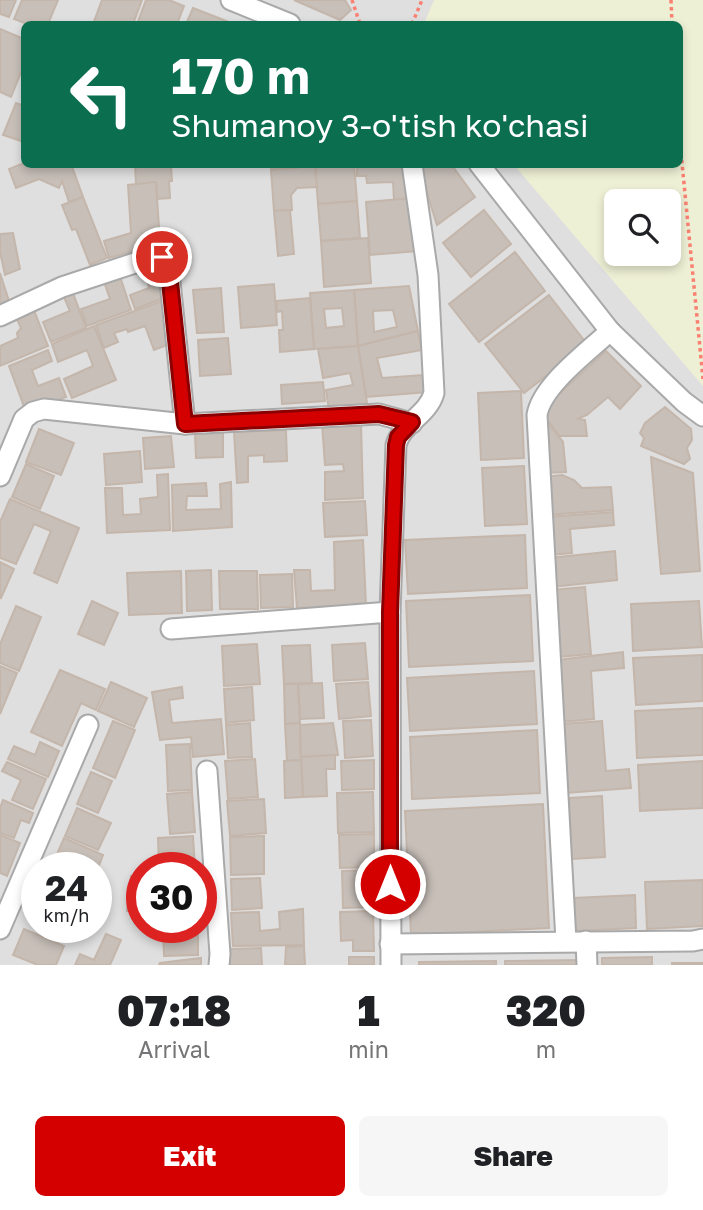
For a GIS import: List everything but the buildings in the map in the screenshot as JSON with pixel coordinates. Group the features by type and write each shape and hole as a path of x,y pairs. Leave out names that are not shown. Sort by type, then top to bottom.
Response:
{"street":[{"path":"232,0 283,21"},
{"path":"391,965 390,612 396,445 398,437 431,404 434,393 428,275 412,168"},
{"path":"482,168 610,331 684,402 703,416"},
{"path":"0,316 62,287 153,257 162,257 168,263 185,424"},
{"path":"566,941 537,415 539,402 548,391 610,331"},
{"path":"0,476 24,419 33,412 44,410 185,424 379,414 412,422"},
{"path":"171,629 390,612"},
{"path":"0,929 88,725"},
{"path":"207,771 219,965"},
{"path":"390,944 703,939"},
{"path":"586,941 587,965"}],"path":[{"path":"352,0 359,21"},
{"path":"413,21 422,0"},
{"path":"671,0 672,21"},
{"path":"682,168 703,379"}],"shaded area":[{"path":"0,0 703,0 703,965 0,965"}],"green space":[{"path":"434,0 703,0 703,386 517,168 683,168 683,21 425,21"}],"route":[{"path":"162,257 168,263 185,424 379,414 412,422 398,437 396,445 390,612 390,884"}]}
